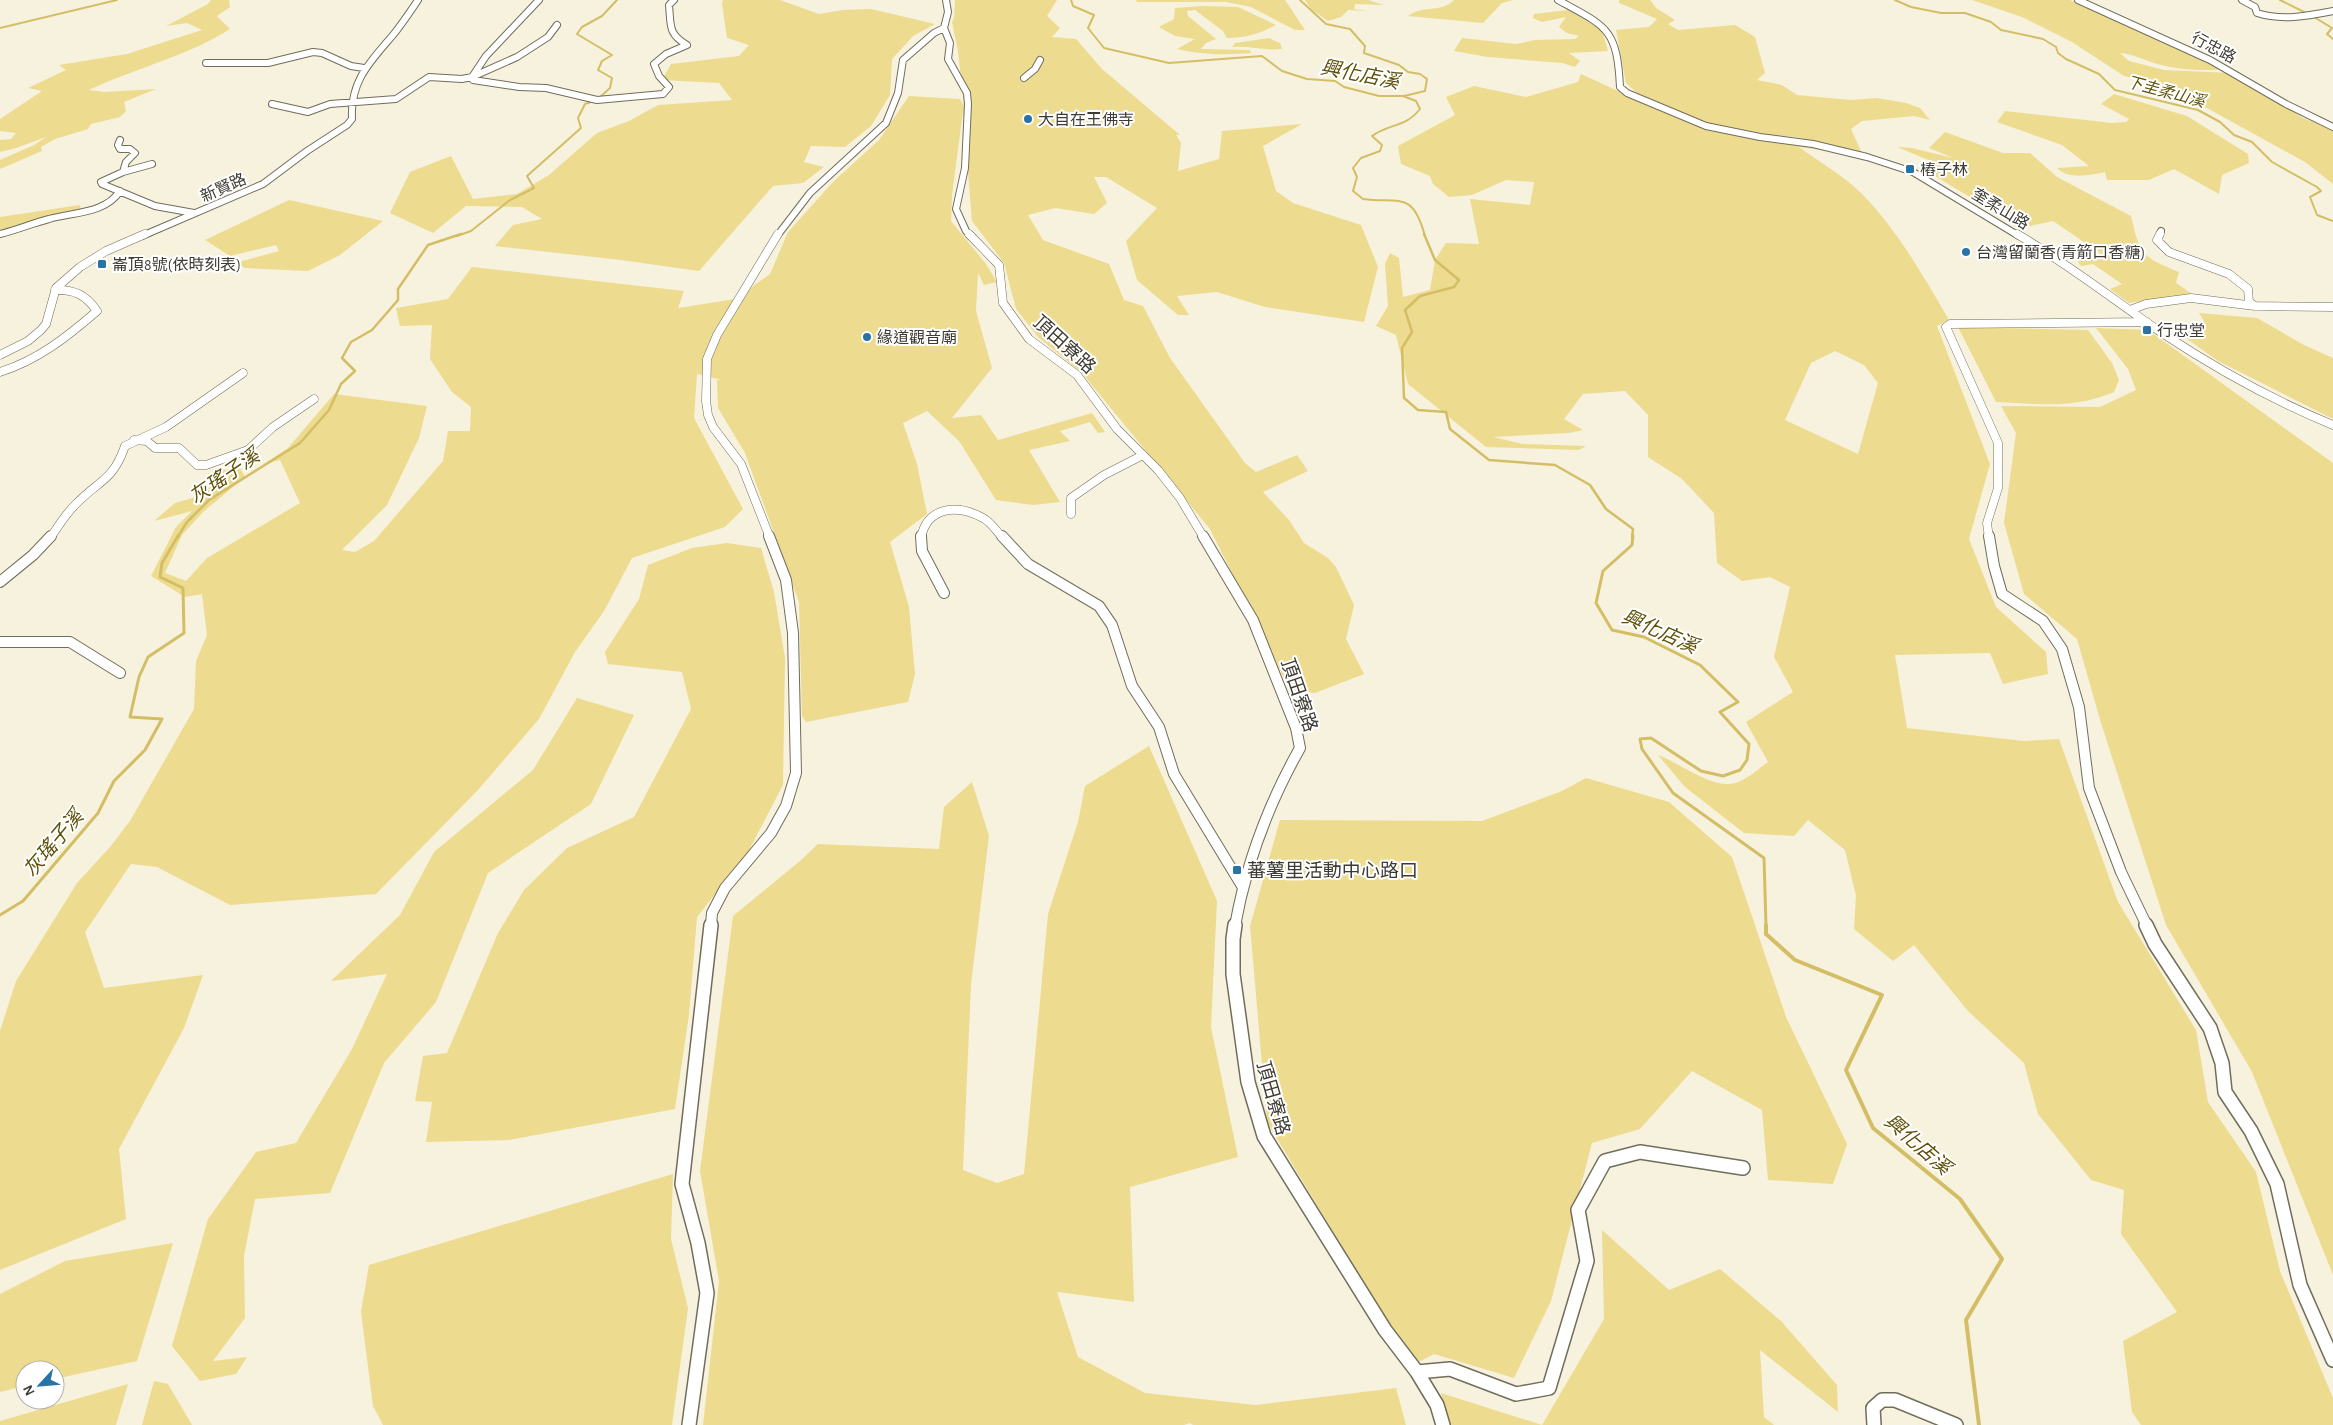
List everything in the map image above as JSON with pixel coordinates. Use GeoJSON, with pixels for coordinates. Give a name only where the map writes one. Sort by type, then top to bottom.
{"type":"FeatureCollection","features":[{"type":"Feature","properties":{"kind":"street","name":"新賢路"},"geometry":{"type":"LineString","coordinates":[[55,290],[69,275],[106,252],[263,184],[307,151],[337,133],[352,119],[351,102],[364,68],[394,33],[418,0]]}},
{"type":"Feature","properties":{"kind":"street"},"geometry":{"type":"LineString","coordinates":[[472,77],[486,56],[539,0]]}},
{"type":"Feature","properties":{"kind":"street"},"geometry":{"type":"LineString","coordinates":[[472,77],[473,80],[519,87],[546,88],[597,100],[663,94],[669,87],[659,76],[654,64],[666,54],[688,44],[675,38],[671,30],[669,6],[674,0]]}},
{"type":"Feature","properties":{"kind":"street"},"geometry":{"type":"LineString","coordinates":[[689,1425],[707,1293],[698,1243],[682,1184],[712,913],[725,888],[772,833],[786,806],[796,773],[793,632],[786,580],[741,464],[714,427],[708,415],[706,401],[707,359],[717,335],[742,295],[762,257],[777,235],[823,180],[886,123],[898,93],[903,60],[934,33],[944,28],[948,12],[946,0]]}},
{"type":"Feature","properties":{"kind":"street","name":"奎柔山路"},"geometry":{"type":"LineString","coordinates":[[1558,0],[1611,34],[1618,58],[1620,87],[1626,93],[1706,126],[1760,137],[1813,144],[1867,157],[1913,172],[2060,260],[2147,322],[2212,364],[2308,415],[2333,426]]}},
{"type":"Feature","properties":{"kind":"street","name":"行忠路"},"geometry":{"type":"LineString","coordinates":[[2078,0],[2115,20],[2189,49],[2309,118],[2333,127]]}},
{"type":"Feature","properties":{"kind":"street"},"geometry":{"type":"LineString","coordinates":[[2242,0],[2255,7],[2257,13],[2280,17],[2310,16],[2333,11]]}},
{"type":"Feature","properties":{"kind":"street"},"geometry":{"type":"LineString","coordinates":[[272,104],[308,112],[318,110],[330,104],[396,99],[429,78],[462,79],[472,77],[517,58],[548,37],[557,24]]}},
{"type":"Feature","properties":{"kind":"street","name":"頂田寮路"},"geometry":{"type":"LineString","coordinates":[[944,28],[952,36],[948,60],[968,94],[965,168],[956,209],[959,218],[966,231],[999,265],[1003,303],[1017,325],[1029,339],[1078,375],[1117,429],[1143,455],[1180,498],[1253,620],[1296,728],[1300,748],[1278,787],[1242,886],[1233,939],[1233,974],[1248,1082],[1264,1136],[1385,1330],[1417,1372],[1438,1405],[1443,1425]]}},
{"type":"Feature","properties":{"kind":"street"},"geometry":{"type":"LineString","coordinates":[[206,63],[268,63],[313,52],[322,53],[351,66],[364,68]]}},
{"type":"Feature","properties":{"kind":"street"},"geometry":{"type":"LineString","coordinates":[[1024,78],[1035,69],[1040,60]]}},
{"type":"Feature","properties":{"kind":"street"},"geometry":{"type":"LineString","coordinates":[[120,140],[118,145],[120,149],[130,149],[136,153],[126,162],[123,172]]}},
{"type":"Feature","properties":{"kind":"street"},"geometry":{"type":"LineString","coordinates":[[152,164],[123,172],[101,182],[110,189],[120,191],[155,206],[197,213]]}},
{"type":"Feature","properties":{"kind":"street"},"geometry":{"type":"LineString","coordinates":[[0,234],[48,220],[97,209],[118,198],[120,191]]}},
{"type":"Feature","properties":{"kind":"street"},"geometry":{"type":"LineString","coordinates":[[2161,231],[2157,240],[2169,252],[2229,274],[2248,289],[2249,302],[2255,306]]}},
{"type":"Feature","properties":{"kind":"street"},"geometry":{"type":"LineString","coordinates":[[0,355],[28,341],[41,330],[46,324],[55,290],[68,289],[75,291],[89,299],[97,311],[61,342],[16,367],[0,372]]}},
{"type":"Feature","properties":{"kind":"street"},"geometry":{"type":"LineString","coordinates":[[2130,310],[2146,304],[2191,298],[2255,306],[2333,307]]}},
{"type":"Feature","properties":{"kind":"street"},"geometry":{"type":"LineString","coordinates":[[2147,322],[1950,324],[1946,327],[1998,443],[1998,488],[1987,523],[1994,566],[2002,594],[2043,621],[2062,649],[2079,707],[2089,788],[2118,864],[2155,944],[2210,1028],[2222,1063],[2225,1092],[2251,1131],[2277,1184],[2300,1285],[2333,1360]]}},
{"type":"Feature","properties":{"kind":"street"},"geometry":{"type":"LineString","coordinates":[[0,582],[43,545],[74,504],[110,475],[119,464],[125,446],[134,440],[166,428],[243,373]]}},
{"type":"Feature","properties":{"kind":"street"},"geometry":{"type":"LineString","coordinates":[[134,440],[147,441],[155,448],[176,447],[184,449],[196,465],[222,462],[248,450],[273,426],[314,399]]}},
{"type":"Feature","properties":{"kind":"street"},"geometry":{"type":"LineString","coordinates":[[1072,514],[1071,498],[1080,490],[1143,455]]}},
{"type":"Feature","properties":{"kind":"street"},"geometry":{"type":"LineString","coordinates":[[944,593],[922,551],[921,537],[924,524],[933,514],[954,509],[984,518],[1028,564],[1099,606],[1112,625],[1132,686],[1159,727],[1174,774],[1242,886]]}},
{"type":"Feature","properties":{"kind":"street"},"geometry":{"type":"LineString","coordinates":[[0,642],[70,642],[120,672]]}},
{"type":"Feature","properties":{"kind":"street"},"geometry":{"type":"LineString","coordinates":[[1417,1372],[1450,1369],[1516,1394],[1549,1388],[1587,1261],[1578,1210],[1605,1161],[1640,1152],[1742,1168]]}},
{"type":"Feature","properties":{"kind":"street"},"geometry":{"type":"LineString","coordinates":[[1874,1425],[1873,1408],[1882,1400],[1895,1400],[1956,1425]]}},
{"type":"Feature","properties":{"kind":"shaded area"},"geometry":{"type":"Polygon","coordinates":[[[211,0],[229,0],[230,7],[217,16],[230,29],[178,55],[89,90],[104,92],[156,89],[124,102],[126,111],[120,117],[91,124],[88,129],[55,139],[41,147],[42,151],[0,169],[0,160],[34,145],[46,137],[0,152],[0,140],[11,139],[16,133],[0,131],[0,119],[42,91],[28,88],[66,70],[59,65],[127,54],[202,30],[187,23],[166,26],[208,4],[211,0]]]}},
{"type":"Feature","properties":{"kind":"shaded area"},"geometry":{"type":"Polygon","coordinates":[[[723,0],[780,0],[819,14],[843,10],[871,9],[935,24],[913,36],[892,59],[890,95],[871,126],[845,147],[811,146],[804,162],[824,167],[803,183],[773,186],[699,271],[495,246],[513,225],[542,219],[522,207],[466,206],[433,233],[390,213],[410,172],[451,156],[473,199],[517,194],[549,175],[597,133],[629,121],[658,105],[732,100],[719,83],[662,80],[671,64],[739,56],[749,45],[727,38],[723,0]]]}},
{"type":"Feature","properties":{"kind":"shaded area"},"geometry":{"type":"Polygon","coordinates":[[[955,0],[1057,0],[1047,16],[1060,28],[1052,37],[1076,39],[1102,69],[1180,135],[1176,135],[1181,143],[1178,171],[1219,159],[1222,131],[1302,124],[1263,146],[1276,191],[1293,203],[1361,225],[1378,267],[1364,322],[1265,307],[1217,292],[1177,296],[1189,315],[1178,315],[1137,280],[1126,241],[1157,208],[1106,177],[1094,177],[1107,203],[1094,214],[1055,208],[1028,215],[1043,240],[1109,264],[1124,300],[1143,306],[1170,358],[1245,463],[1256,472],[1297,455],[1308,471],[1263,492],[1289,520],[1304,543],[1328,558],[1336,567],[1354,605],[1346,639],[1364,674],[1315,693],[1290,690],[1210,529],[1082,373],[1038,337],[1016,309],[1004,263],[972,221],[963,111],[952,195],[951,221],[986,264],[997,282],[984,285],[978,273],[976,311],[992,368],[952,418],[981,415],[998,440],[1092,413],[1105,432],[1098,433],[1090,422],[1060,431],[1070,441],[1029,450],[1060,502],[1033,505],[996,500],[959,441],[927,411],[903,423],[917,464],[927,514],[890,542],[909,607],[915,674],[908,702],[806,722],[802,716],[799,602],[745,453],[718,408],[717,380],[722,380],[697,374],[694,418],[743,509],[725,527],[632,558],[604,611],[575,652],[539,719],[478,790],[376,894],[230,905],[157,867],[131,864],[85,932],[104,988],[203,975],[184,1028],[119,1149],[126,1219],[0,1270],[0,1031],[16,981],[77,883],[110,847],[130,821],[194,709],[196,661],[207,635],[202,594],[185,597],[151,576],[176,527],[192,511],[154,521],[175,503],[203,495],[216,480],[207,474],[214,471],[240,468],[245,477],[203,512],[182,535],[165,573],[186,581],[207,558],[300,503],[280,460],[264,464],[288,448],[334,394],[427,406],[419,438],[387,505],[342,550],[355,552],[374,541],[443,461],[448,431],[470,431],[471,407],[452,392],[430,359],[432,325],[400,326],[396,308],[448,299],[472,267],[684,291],[678,308],[735,299],[770,274],[788,232],[833,182],[879,140],[909,96],[960,99],[964,106],[958,51],[952,22],[955,0]]]}},
{"type":"Feature","properties":{"kind":"shaded area"},"geometry":{"type":"Polygon","coordinates":[[[1136,0],[1285,0],[1305,30],[1295,30],[1251,7],[1226,2],[1137,2],[1136,0]]]}},
{"type":"Feature","properties":{"kind":"shaded area"},"geometry":{"type":"Polygon","coordinates":[[[1305,0],[1368,0],[1384,5],[1355,4],[1354,9],[1368,11],[1348,10],[1341,17],[1328,21],[1311,9],[1305,0]]]}},
{"type":"Feature","properties":{"kind":"shaded area"},"geometry":{"type":"Polygon","coordinates":[[[1454,0],[1513,0],[1502,3],[1483,23],[1408,16],[1419,11],[1444,6],[1454,0]]]}},
{"type":"Feature","properties":{"kind":"shaded area"},"geometry":{"type":"Polygon","coordinates":[[[1619,0],[1650,0],[1656,8],[1675,20],[1668,24],[1678,30],[1735,25],[1755,37],[1765,73],[1757,80],[1782,85],[1797,95],[1851,100],[1877,98],[1906,103],[1920,108],[1930,120],[1914,116],[1862,121],[1851,129],[1862,153],[1796,137],[1759,134],[1707,123],[1637,93],[1626,83],[1616,30],[1649,27],[1657,19],[1619,3],[1619,0]]]}},
{"type":"Feature","properties":{"kind":"shaded area"},"geometry":{"type":"Polygon","coordinates":[[[1972,0],[2070,0],[2213,65],[2218,70],[2170,67],[2120,53],[2129,61],[2164,70],[2230,73],[2303,118],[2333,129],[2333,184],[2305,162],[2167,86],[2124,76],[2072,42],[2022,17],[1972,0]]]}},
{"type":"Feature","properties":{"kind":"shaded area"},"geometry":{"type":"Polygon","coordinates":[[[1202,6],[1238,7],[1276,25],[1252,35],[1227,38],[1223,31],[1195,10],[1187,11],[1188,16],[1216,39],[1206,43],[1201,49],[1249,50],[1252,53],[1214,54],[1177,49],[1195,39],[1175,36],[1159,27],[1174,19],[1175,8],[1202,6]]]}},
{"type":"Feature","properties":{"kind":"shaded area"},"geometry":{"type":"Polygon","coordinates":[[[1568,10],[1602,30],[1608,51],[1569,53],[1580,61],[1575,67],[1562,63],[1488,57],[1454,51],[1462,38],[1516,44],[1535,40],[1575,39],[1579,36],[1567,33],[1559,27],[1566,17],[1542,22],[1533,18],[1534,14],[1568,10]]]}},
{"type":"Feature","properties":{"kind":"shaded area"},"geometry":{"type":"Polygon","coordinates":[[[1269,38],[1280,43],[1282,49],[1232,47],[1235,43],[1269,38]]]}},
{"type":"Feature","properties":{"kind":"shaded area"},"geometry":{"type":"Polygon","coordinates":[[[1581,74],[1655,108],[1704,127],[1820,148],[1821,150],[1799,147],[1849,182],[1876,209],[1910,255],[1949,320],[1937,326],[1990,464],[1969,539],[1996,607],[2046,652],[2048,674],[2003,684],[1990,653],[1895,655],[1907,728],[2024,741],[2059,739],[2118,902],[2196,1030],[2208,1102],[2256,1172],[2280,1271],[2333,1398],[2333,1425],[2141,1425],[2132,1412],[2123,1341],[2177,1312],[2121,1234],[2124,1190],[2091,1180],[2038,1114],[2024,1063],[1968,1011],[1914,945],[1893,961],[1854,929],[1856,896],[1845,850],[1808,820],[1794,836],[1744,833],[1685,787],[1658,755],[1709,780],[1729,784],[1746,778],[1768,762],[1746,722],[1793,692],[1774,657],[1790,587],[1770,577],[1742,581],[1717,563],[1714,513],[1682,479],[1648,457],[1648,415],[1625,391],[1583,394],[1564,419],[1583,430],[1569,433],[1493,437],[1523,444],[1586,446],[1579,450],[1486,447],[1408,384],[1396,335],[1376,326],[1388,306],[1385,264],[1390,253],[1399,258],[1403,297],[1430,290],[1435,260],[1446,243],[1479,244],[1470,199],[1530,205],[1534,182],[1506,180],[1472,195],[1449,197],[1433,184],[1430,176],[1401,164],[1398,146],[1455,115],[1446,97],[1474,86],[1526,97],[1578,82],[1581,74]],[[1835,351],[1811,363],[1785,420],[1858,454],[1878,383],[1864,365],[1835,351]]]}},
{"type":"Feature","properties":{"kind":"shaded area"},"geometry":{"type":"Polygon","coordinates":[[[2114,94],[2187,116],[2248,154],[2249,163],[2222,175],[2219,194],[2174,169],[2149,180],[2107,180],[2105,172],[2086,175],[2067,174],[2057,168],[2089,166],[2062,145],[1997,122],[2005,111],[2112,123],[2126,122],[2129,119],[2101,104],[2114,94]]]}},
{"type":"Feature","properties":{"kind":"shaded area"},"geometry":{"type":"Polygon","coordinates":[[[1945,132],[2003,153],[2030,153],[2057,177],[2131,216],[2137,239],[2144,253],[2157,262],[2179,272],[2176,283],[2192,294],[2129,303],[2110,289],[2122,284],[2093,264],[2081,266],[2077,261],[2100,253],[2053,221],[2021,228],[1930,173],[1938,164],[1897,147],[1912,148],[1953,158],[1929,148],[1945,132]]]}},
{"type":"Feature","properties":{"kind":"shaded area"},"geometry":{"type":"Polygon","coordinates":[[[289,200],[383,221],[340,255],[308,271],[245,268],[235,263],[279,251],[276,245],[230,256],[205,240],[289,200]]]}},
{"type":"Feature","properties":{"kind":"shaded area"},"geometry":{"type":"Polygon","coordinates":[[[80,205],[81,210],[0,230],[0,217],[80,205]]]}},
{"type":"Feature","properties":{"kind":"shaded area"},"geometry":{"type":"Polygon","coordinates":[[[2199,313],[2257,318],[2304,345],[2333,358],[2333,419],[2218,361],[2183,336],[2204,321],[2199,313]]]}},
{"type":"Feature","properties":{"kind":"shaded area"},"geometry":{"type":"Polygon","coordinates":[[[1958,327],[2088,330],[2112,363],[2119,380],[2114,392],[2085,401],[2056,404],[1996,402],[1958,327]]]}},
{"type":"Feature","properties":{"kind":"shaded area"},"geometry":{"type":"Polygon","coordinates":[[[2096,328],[2148,330],[2333,463],[2333,1275],[2252,1072],[2166,925],[2101,723],[2077,639],[2024,594],[2004,523],[2016,433],[2001,406],[2100,407],[2136,390],[2128,369],[2096,328]]]}},
{"type":"Feature","properties":{"kind":"shaded area"},"geometry":{"type":"Polygon","coordinates":[[[727,543],[761,548],[774,592],[785,658],[783,785],[747,854],[697,917],[689,1015],[675,1109],[509,1140],[426,1142],[432,1102],[415,1101],[423,1056],[447,1053],[498,933],[524,890],[567,848],[634,817],[691,709],[682,672],[608,664],[605,652],[639,599],[648,565],[692,548],[727,543]]]}},
{"type":"Feature","properties":{"kind":"shaded area"},"geometry":{"type":"Polygon","coordinates":[[[577,698],[634,715],[591,804],[488,873],[436,1002],[384,1063],[330,1193],[255,1199],[244,1256],[245,1318],[213,1361],[247,1357],[236,1374],[200,1381],[172,1346],[208,1219],[256,1152],[296,1143],[352,1049],[387,974],[331,981],[400,915],[434,852],[533,770],[577,698]]]}},
{"type":"Feature","properties":{"kind":"shaded area"},"geometry":{"type":"Polygon","coordinates":[[[1149,746],[1217,901],[1211,1027],[1238,1157],[1130,1187],[1134,1302],[1057,1292],[1078,1357],[1145,1393],[1256,1405],[1396,1388],[1406,1425],[1193,1425],[1190,1423],[1184,1425],[703,1425],[719,1281],[700,1171],[733,916],[818,844],[939,849],[944,807],[972,782],[989,836],[971,984],[963,1170],[997,1183],[1024,1174],[1048,914],[1078,822],[1085,786],[1149,746]]]}},
{"type":"Feature","properties":{"kind":"shaded area"},"geometry":{"type":"Polygon","coordinates":[[[1586,778],[1669,802],[1732,857],[1786,1017],[1847,1144],[1833,1184],[1768,1180],[1762,1110],[1692,1071],[1640,1129],[1592,1143],[1551,1301],[1514,1378],[1434,1354],[1413,1365],[1267,1122],[1250,926],[1280,820],[1482,821],[1562,791],[1586,778]]]}},
{"type":"Feature","properties":{"kind":"shaded area"},"geometry":{"type":"Polygon","coordinates":[[[673,1174],[671,1239],[688,1308],[672,1425],[383,1425],[373,1406],[361,1312],[369,1265],[673,1174]]]}},
{"type":"Feature","properties":{"kind":"shaded area"},"geometry":{"type":"Polygon","coordinates":[[[1602,1230],[1669,1290],[1720,1269],[1781,1321],[1837,1385],[1838,1412],[1760,1350],[1764,1417],[1774,1425],[1542,1425],[1604,1319],[1602,1230]]]}},
{"type":"Feature","properties":{"kind":"shaded area"},"geometry":{"type":"Polygon","coordinates":[[[173,1243],[137,1361],[65,1377],[65,1360],[15,1360],[15,1388],[0,1392],[0,1294],[65,1261],[173,1243]]]}},
{"type":"Feature","properties":{"kind":"shaded area"},"geometry":{"type":"Polygon","coordinates":[[[154,1381],[168,1384],[192,1425],[142,1425],[154,1381]]]}},
{"type":"Feature","properties":{"kind":"shaded area"},"geometry":{"type":"Polygon","coordinates":[[[128,1384],[116,1425],[0,1425],[0,1421],[38,1410],[65,1410],[65,1402],[128,1384]]]}},
{"type":"Feature","properties":{"kind":"shaded area"},"geometry":{"type":"Polygon","coordinates":[[[1441,1393],[1542,1425],[1450,1425],[1441,1393]]]}},
{"type":"Feature","properties":{"kind":"waterway"},"geometry":{"type":"LineString","coordinates":[[0,28],[117,0]]}},
{"type":"Feature","properties":{"kind":"waterway","name":"灰瑤子溪"},"geometry":{"type":"LineString","coordinates":[[599,98],[610,88],[612,78],[598,70],[602,61],[612,55],[577,34],[582,27],[602,16],[617,0]]}},
{"type":"Feature","properties":{"kind":"waterway","name":"興化店溪"},"geometry":{"type":"LineString","coordinates":[[1071,0],[1073,6],[1094,15],[1088,28],[1104,48],[1169,63],[1262,56],[1282,71],[1307,79],[1335,81],[1344,87],[1379,96],[1403,96],[1416,101],[1420,109],[1409,119],[1372,136],[1382,145],[1380,151],[1361,158],[1353,168],[1357,177],[1353,191],[1363,199],[1403,202],[1409,205],[1415,211],[1425,236]]}},
{"type":"Feature","properties":{"kind":"waterway"},"geometry":{"type":"LineString","coordinates":[[1300,0],[1326,24],[1350,29],[1365,46],[1364,53],[1399,65],[1408,72],[1420,74],[1427,79],[1425,91],[1404,96]]}},
{"type":"Feature","properties":{"kind":"waterway","name":"下圭柔山溪"},"geometry":{"type":"LineString","coordinates":[[1895,0],[1911,7],[1941,13],[1965,13],[1991,22],[2001,30],[2043,39],[2056,47],[2058,53],[2066,59],[2099,74],[2115,90],[2198,110],[2220,122],[2234,135],[2252,142],[2272,162],[2317,187],[2321,191],[2310,197],[2317,215],[2333,221]]}},
{"type":"Feature","properties":{"kind":"waterway"},"geometry":{"type":"LineString","coordinates":[[2280,0],[2308,14]]}},
{"type":"Feature","properties":{"kind":"waterway"},"geometry":{"type":"LineString","coordinates":[[2314,17],[2332,28],[2327,34],[2333,39]]}},
{"type":"Feature","properties":{"kind":"waterway","name":"灰瑤子溪"},"geometry":{"type":"LineString","coordinates":[[457,236],[471,231],[510,200],[534,188],[527,176],[581,128],[578,118],[585,104],[594,101]]}},
{"type":"Feature","properties":{"kind":"waterway","name":"灰瑤子溪"},"geometry":{"type":"LineString","coordinates":[[177,538],[187,522],[209,500],[300,443],[329,410],[341,384],[355,371],[342,358],[351,342],[372,330],[398,300],[398,289],[428,245],[461,234]]}},
{"type":"Feature","properties":{"kind":"waterway","name":"興化店溪"},"geometry":{"type":"LineString","coordinates":[[1424,234],[1435,260],[1459,280],[1454,287],[1420,296],[1405,310],[1412,332],[1402,348],[1404,398],[1418,410],[1446,412],[1450,429],[1489,460],[1555,465],[1590,485],[1606,509],[1633,529],[1632,538]]}},
{"type":"Feature","properties":{"kind":"waterway","name":"灰瑤子溪"},"geometry":{"type":"LineString","coordinates":[[0,915],[23,901],[98,813],[114,781],[145,750],[162,719],[130,717],[139,677],[148,657],[184,633],[183,588],[160,577],[162,563],[178,536]]}},
{"type":"Feature","properties":{"kind":"waterway","name":"興化店溪"},"geometry":{"type":"LineString","coordinates":[[1633,536],[1632,545],[1603,571],[1596,603],[1612,630],[1644,637],[1700,665],[1738,702],[1720,712],[1749,744],[1747,760],[1740,770],[1723,776],[1701,771],[1651,738],[1640,739],[1642,749],[1673,793],[1764,858],[1766,926]]}},
{"type":"Feature","properties":{"kind":"waterway","name":"興化店溪"},"geometry":{"type":"LineString","coordinates":[[1766,926],[1766,934],[1795,960],[1882,995],[1846,1070],[1873,1128],[1960,1199],[2002,1259],[1966,1320],[1979,1425]]}},
{"type":"Feature","properties":{"kind":"place","name":"大自在王佛寺"},"geometry":{"type":"Point","coordinates":[1028,119]}},
{"type":"Feature","properties":{"kind":"place","name":"樁子林"},"geometry":{"type":"Point","coordinates":[1910,169]}},
{"type":"Feature","properties":{"kind":"place","name":"台灣留蘭香(青箭口香糖)"},"geometry":{"type":"Point","coordinates":[1966,252]}},
{"type":"Feature","properties":{"kind":"place","name":"崙頂8號(依時刻表)"},"geometry":{"type":"Point","coordinates":[102,264]}},
{"type":"Feature","properties":{"kind":"place","name":"行忠堂"},"geometry":{"type":"Point","coordinates":[2147,330]}},
{"type":"Feature","properties":{"kind":"place","name":"緣道觀音廟"},"geometry":{"type":"Point","coordinates":[867,337]}},
{"type":"Feature","properties":{"kind":"place","name":"蕃薯里活動中心路口"},"geometry":{"type":"Point","coordinates":[1237,870]}}]}
